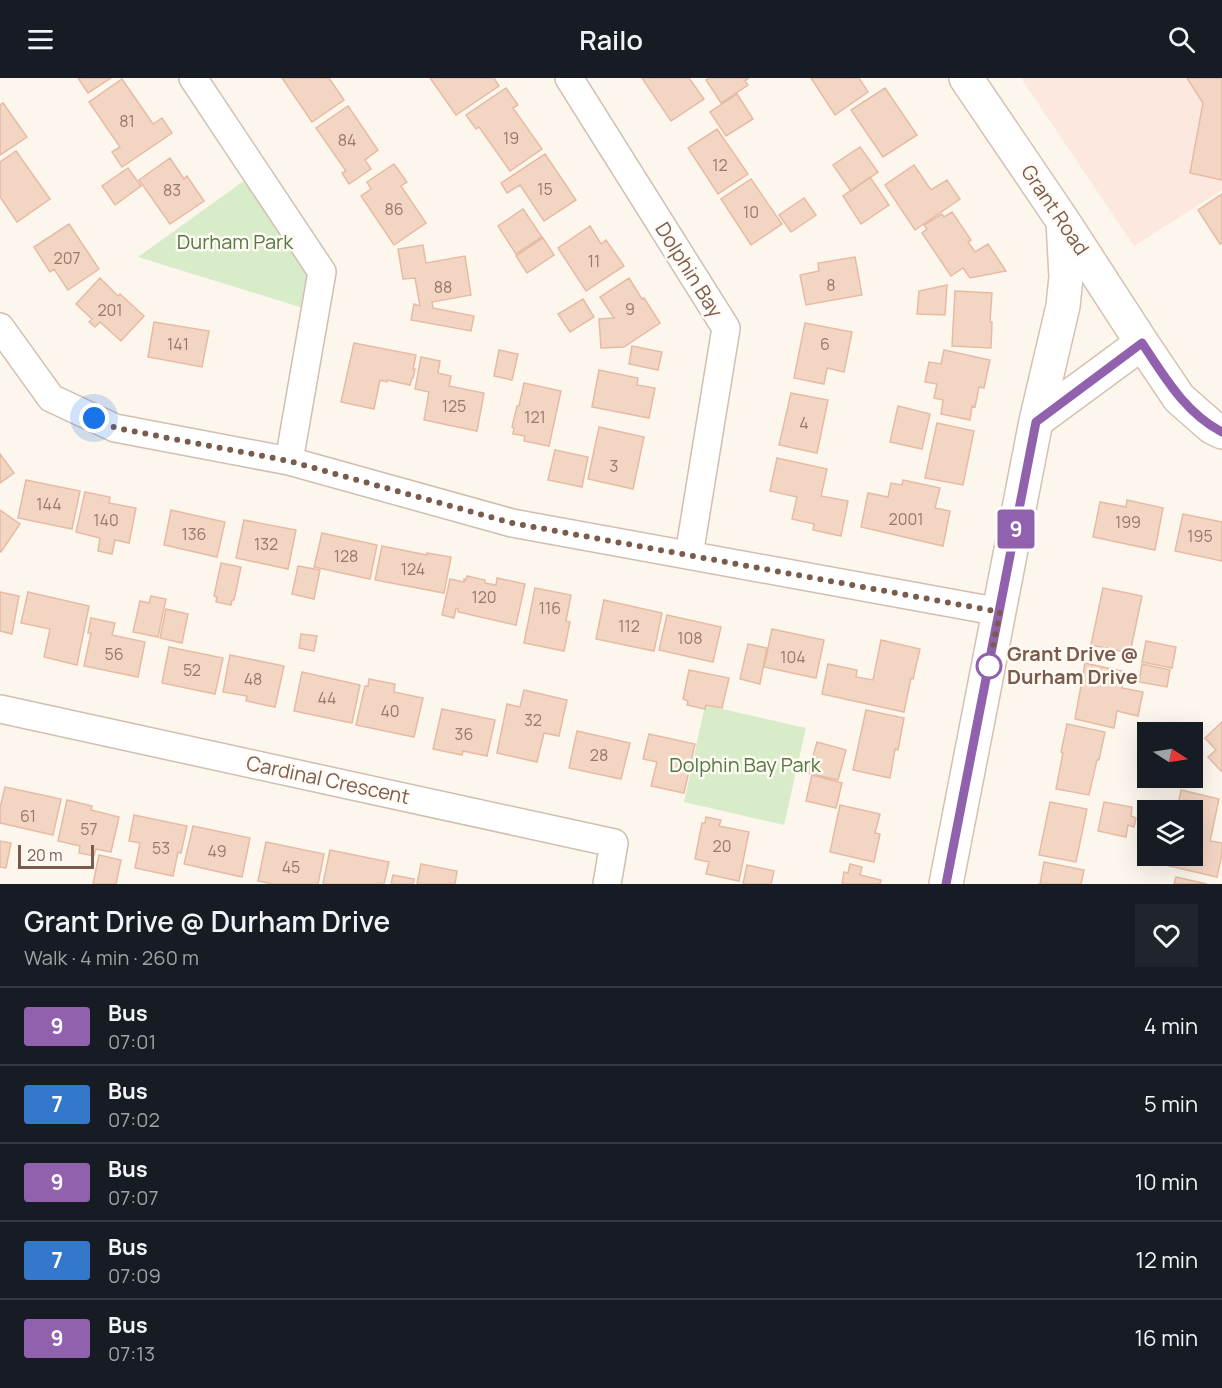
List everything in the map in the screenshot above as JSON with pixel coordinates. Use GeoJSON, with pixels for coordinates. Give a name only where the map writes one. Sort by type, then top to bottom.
{"type":"FeatureCollection","features":[{"type":"Feature","properties":{"kind":"street"},"geometry":{"type":"LineString","coordinates":[[193,78],[322,272],[289,461]]}},
{"type":"Feature","properties":{"kind":"street","name":"Dolphin Bay"},"geometry":{"type":"LineString","coordinates":[[568,78],[726,328],[689,555]]}},
{"type":"Feature","properties":{"kind":"street","name":"Grant Road"},"geometry":{"type":"LineString","coordinates":[[966,78],[1179,398],[1212,427],[1222,432]]}},
{"type":"Feature","properties":{"kind":"street"},"geometry":{"type":"LineString","coordinates":[[946,884],[1036,422],[1063,306],[1066,277],[1063,221]]}},
{"type":"Feature","properties":{"kind":"street"},"geometry":{"type":"LineString","coordinates":[[0,327],[51,398],[116,428],[289,461],[512,523],[1000,612]]}},
{"type":"Feature","properties":{"kind":"street"},"geometry":{"type":"LineString","coordinates":[[1036,422],[1142,343]]}},
{"type":"Feature","properties":{"kind":"street","name":"Cardinal Crescent"},"geometry":{"type":"LineString","coordinates":[[0,709],[614,843],[607,884]]}},
{"type":"Feature","properties":{"kind":"shaded area"},"geometry":{"type":"Polygon","coordinates":[[[1021,78],[1222,78],[1222,190],[1134,246],[1021,78]]]}},
{"type":"Feature","properties":{"kind":"green space","name":"Durham Park"},"geometry":{"type":"Polygon","coordinates":[[[245,180],[309,274],[303,308],[138,257],[245,180]]]}},
{"type":"Feature","properties":{"kind":"green space","name":"Dolphin Bay Park"},"geometry":{"type":"Polygon","coordinates":[[[705,705],[806,728],[784,825],[684,802],[705,705]]]}},
{"type":"Feature","properties":{"kind":"building"},"geometry":{"type":"Polygon","coordinates":[[[78,78],[111,78],[88,93],[78,78]]]}},
{"type":"Feature","properties":{"kind":"building"},"geometry":{"type":"Polygon","coordinates":[[[282,78],[329,78],[344,100],[312,122],[282,78]]]}},
{"type":"Feature","properties":{"kind":"building"},"geometry":{"type":"Polygon","coordinates":[[[430,78],[494,78],[499,86],[456,115],[430,78]]]}},
{"type":"Feature","properties":{"kind":"building"},"geometry":{"type":"Polygon","coordinates":[[[642,78],[689,78],[704,99],[671,121],[642,78]]]}},
{"type":"Feature","properties":{"kind":"building"},"geometry":{"type":"Polygon","coordinates":[[[709,78],[749,78],[745,81],[748,85],[721,103],[706,80],[709,78]]]}},
{"type":"Feature","properties":{"kind":"building"},"geometry":{"type":"Polygon","coordinates":[[[811,78],[859,78],[868,92],[835,115],[811,78]]]}},
{"type":"Feature","properties":{"kind":"building"},"geometry":{"type":"Polygon","coordinates":[[[1187,78],[1222,78],[1222,180],[1190,173],[1203,103],[1187,78]]]}},
{"type":"Feature","properties":{"kind":"building"},"geometry":{"type":"Polygon","coordinates":[[[122,79],[153,124],[162,118],[172,133],[122,167],[112,152],[120,147],[89,102],[122,79]]]}},
{"type":"Feature","properties":{"kind":"building"},"geometry":{"type":"Polygon","coordinates":[[[506,88],[518,105],[513,108],[542,149],[510,171],[479,127],[476,129],[466,115],[506,88]]]}},
{"type":"Feature","properties":{"kind":"building"},"geometry":{"type":"Polygon","coordinates":[[[885,88],[917,135],[883,157],[851,110],[885,88]]]}},
{"type":"Feature","properties":{"kind":"building"},"geometry":{"type":"Polygon","coordinates":[[[737,94],[753,119],[726,136],[710,112],[737,94]]]}},
{"type":"Feature","properties":{"kind":"building"},"geometry":{"type":"Polygon","coordinates":[[[3,103],[27,137],[0,155],[0,105],[3,103]]]}},
{"type":"Feature","properties":{"kind":"building"},"geometry":{"type":"Polygon","coordinates":[[[348,106],[378,150],[365,160],[371,169],[349,184],[342,173],[346,171],[316,128],[348,106]]]}},
{"type":"Feature","properties":{"kind":"building"},"geometry":{"type":"Polygon","coordinates":[[[717,129],[748,174],[718,194],[688,148],[717,129]]]}},
{"type":"Feature","properties":{"kind":"building"},"geometry":{"type":"Polygon","coordinates":[[[860,147],[878,172],[851,191],[833,165],[860,147]]]}},
{"type":"Feature","properties":{"kind":"building"},"geometry":{"type":"Polygon","coordinates":[[[16,151],[50,199],[17,222],[0,197],[0,162],[16,151]]]}},
{"type":"Feature","properties":{"kind":"building"},"geometry":{"type":"Polygon","coordinates":[[[545,154],[576,200],[544,221],[520,185],[507,193],[501,183],[545,154]]]}},
{"type":"Feature","properties":{"kind":"building"},"geometry":{"type":"Polygon","coordinates":[[[170,158],[184,179],[187,176],[204,201],[170,224],[139,180],[170,158]]]}},
{"type":"Feature","properties":{"kind":"building"},"geometry":{"type":"Polygon","coordinates":[[[394,164],[407,182],[401,186],[426,223],[394,245],[361,196],[371,189],[367,182],[394,164]]]}},
{"type":"Feature","properties":{"kind":"building"},"geometry":{"type":"Polygon","coordinates":[[[914,165],[931,190],[947,180],[960,199],[915,230],[885,185],[914,165]]]}},
{"type":"Feature","properties":{"kind":"building"},"geometry":{"type":"Polygon","coordinates":[[[128,168],[141,186],[115,205],[102,186],[128,168]]]}},
{"type":"Feature","properties":{"kind":"building"},"geometry":{"type":"Polygon","coordinates":[[[870,177],[889,205],[861,224],[843,196],[870,177]]]}},
{"type":"Feature","properties":{"kind":"building"},"geometry":{"type":"Polygon","coordinates":[[[751,179],[782,224],[751,245],[721,199],[751,179]]]}},
{"type":"Feature","properties":{"kind":"building"},"geometry":{"type":"Polygon","coordinates":[[[1222,194],[1222,243],[1220,244],[1198,210],[1222,194]]]}},
{"type":"Feature","properties":{"kind":"building"},"geometry":{"type":"Polygon","coordinates":[[[804,198],[816,215],[791,232],[779,215],[804,198]]]}},
{"type":"Feature","properties":{"kind":"building"},"geometry":{"type":"Polygon","coordinates":[[[523,209],[542,237],[516,254],[498,226],[523,209]]]}},
{"type":"Feature","properties":{"kind":"building"},"geometry":{"type":"Polygon","coordinates":[[[952,212],[971,240],[968,242],[975,252],[988,244],[1006,271],[970,278],[963,268],[951,276],[922,233],[927,229],[924,225],[942,214],[944,217],[952,212]]]}},
{"type":"Feature","properties":{"kind":"building"},"geometry":{"type":"Polygon","coordinates":[[[69,224],[99,269],[68,290],[54,269],[50,272],[34,247],[69,224]]]}},
{"type":"Feature","properties":{"kind":"building"},"geometry":{"type":"Polygon","coordinates":[[[590,226],[601,244],[606,240],[624,266],[586,291],[558,248],[590,226]]]}},
{"type":"Feature","properties":{"kind":"building"},"geometry":{"type":"Polygon","coordinates":[[[543,238],[554,255],[527,273],[516,256],[543,238]]]}},
{"type":"Feature","properties":{"kind":"building"},"geometry":{"type":"Polygon","coordinates":[[[423,245],[426,263],[465,256],[471,295],[432,302],[433,308],[474,316],[471,331],[411,320],[414,304],[420,306],[415,278],[403,279],[398,249],[423,245]]]}},
{"type":"Feature","properties":{"kind":"building"},"geometry":{"type":"Polygon","coordinates":[[[855,257],[862,295],[806,305],[800,275],[819,271],[818,263],[855,257]]]}},
{"type":"Feature","properties":{"kind":"building"},"geometry":{"type":"Polygon","coordinates":[[[100,278],[118,296],[120,294],[144,316],[121,341],[100,322],[95,327],[89,322],[92,319],[76,304],[100,278]]]}},
{"type":"Feature","properties":{"kind":"building"},"geometry":{"type":"Polygon","coordinates":[[[629,278],[660,323],[624,347],[601,348],[599,319],[614,318],[600,297],[629,278]]]}},
{"type":"Feature","properties":{"kind":"building"},"geometry":{"type":"Polygon","coordinates":[[[947,285],[945,315],[917,314],[919,291],[947,285]]]}},
{"type":"Feature","properties":{"kind":"building"},"geometry":{"type":"Polygon","coordinates":[[[955,291],[992,293],[991,348],[952,346],[955,291]]]}},
{"type":"Feature","properties":{"kind":"building"},"geometry":{"type":"Polygon","coordinates":[[[583,299],[594,317],[570,332],[558,314],[583,299]]]}},
{"type":"Feature","properties":{"kind":"building"},"geometry":{"type":"Polygon","coordinates":[[[154,322],[209,331],[202,367],[148,357],[154,322]]]}},
{"type":"Feature","properties":{"kind":"building"},"geometry":{"type":"Polygon","coordinates":[[[805,323],[852,332],[844,372],[827,368],[824,384],[794,378],[805,323]]]}},
{"type":"Feature","properties":{"kind":"building"},"geometry":{"type":"Polygon","coordinates":[[[354,343],[416,355],[410,385],[380,380],[374,409],[341,402],[354,343]]]}},
{"type":"Feature","properties":{"kind":"building"},"geometry":{"type":"Polygon","coordinates":[[[632,346],[662,352],[658,370],[629,364],[632,346]]]}},
{"type":"Feature","properties":{"kind":"building"},"geometry":{"type":"Polygon","coordinates":[[[499,350],[518,354],[512,380],[494,376],[499,350]]]}},
{"type":"Feature","properties":{"kind":"building"},"geometry":{"type":"Polygon","coordinates":[[[944,350],[990,360],[984,388],[979,387],[970,420],[941,414],[943,400],[934,398],[937,384],[925,382],[929,362],[941,364],[944,350]]]}},
{"type":"Feature","properties":{"kind":"building"},"geometry":{"type":"Polygon","coordinates":[[[421,357],[440,361],[438,373],[451,376],[449,386],[484,393],[477,431],[424,420],[429,392],[415,389],[421,357]]]}},
{"type":"Feature","properties":{"kind":"building"},"geometry":{"type":"Polygon","coordinates":[[[599,370],[638,378],[637,385],[655,388],[649,418],[592,407],[599,370]]]}},
{"type":"Feature","properties":{"kind":"building"},"geometry":{"type":"Polygon","coordinates":[[[524,383],[561,391],[549,446],[524,441],[525,436],[513,434],[514,428],[512,427],[524,383]]]}},
{"type":"Feature","properties":{"kind":"building"},"geometry":{"type":"Polygon","coordinates":[[[791,393],[828,400],[817,453],[779,445],[791,393]]]}},
{"type":"Feature","properties":{"kind":"building"},"geometry":{"type":"Polygon","coordinates":[[[898,406],[930,414],[922,449],[890,442],[898,406]]]}},
{"type":"Feature","properties":{"kind":"building"},"geometry":{"type":"Polygon","coordinates":[[[937,423],[974,431],[963,485],[925,478],[937,423]]]}},
{"type":"Feature","properties":{"kind":"building"},"geometry":{"type":"Polygon","coordinates":[[[599,427],[644,437],[633,489],[588,479],[599,427]]]}},
{"type":"Feature","properties":{"kind":"building"},"geometry":{"type":"Polygon","coordinates":[[[555,450],[588,457],[582,487],[548,480],[555,450]]]}},
{"type":"Feature","properties":{"kind":"building"},"geometry":{"type":"Polygon","coordinates":[[[0,454],[14,473],[0,483],[0,454]]]}},
{"type":"Feature","properties":{"kind":"building"},"geometry":{"type":"Polygon","coordinates":[[[777,458],[827,469],[821,496],[848,501],[841,536],[813,530],[814,524],[792,519],[797,497],[770,491],[777,458]]]}},
{"type":"Feature","properties":{"kind":"building"},"geometry":{"type":"Polygon","coordinates":[[[26,480],[80,491],[72,529],[18,518],[26,480]]]}},
{"type":"Feature","properties":{"kind":"building"},"geometry":{"type":"Polygon","coordinates":[[[903,480],[940,488],[935,508],[950,511],[943,546],[861,527],[868,493],[888,497],[891,483],[902,485],[903,480]]]}},
{"type":"Feature","properties":{"kind":"building"},"geometry":{"type":"Polygon","coordinates":[[[85,492],[110,497],[109,503],[136,508],[129,543],[115,540],[112,554],[98,551],[100,538],[76,532],[85,492]]]}},
{"type":"Feature","properties":{"kind":"building"},"geometry":{"type":"Polygon","coordinates":[[[1127,500],[1163,508],[1155,550],[1093,537],[1100,502],[1126,507],[1127,500]]]}},
{"type":"Feature","properties":{"kind":"building"},"geometry":{"type":"Polygon","coordinates":[[[0,510],[20,524],[1,552],[0,551],[0,510]]]}},
{"type":"Feature","properties":{"kind":"building"},"geometry":{"type":"Polygon","coordinates":[[[171,510],[225,522],[217,557],[164,545],[171,510]]]}},
{"type":"Feature","properties":{"kind":"building"},"geometry":{"type":"Polygon","coordinates":[[[1183,514],[1222,522],[1222,561],[1175,551],[1183,514]]]}},
{"type":"Feature","properties":{"kind":"building"},"geometry":{"type":"Polygon","coordinates":[[[244,520],[296,530],[288,569],[236,558],[244,520]]]}},
{"type":"Feature","properties":{"kind":"building"},"geometry":{"type":"Polygon","coordinates":[[[322,533],[377,545],[370,579],[314,567],[322,533]]]}},
{"type":"Feature","properties":{"kind":"building"},"geometry":{"type":"Polygon","coordinates":[[[382,546],[427,555],[427,553],[451,557],[444,593],[375,580],[382,546]]]}},
{"type":"Feature","properties":{"kind":"building"},"geometry":{"type":"Polygon","coordinates":[[[221,563],[241,567],[231,605],[216,602],[217,597],[214,596],[221,563]]]}},
{"type":"Feature","properties":{"kind":"building"},"geometry":{"type":"Polygon","coordinates":[[[298,566],[320,570],[314,599],[292,594],[298,566]]]}},
{"type":"Feature","properties":{"kind":"building"},"geometry":{"type":"Polygon","coordinates":[[[467,576],[496,585],[497,578],[525,584],[516,625],[458,612],[456,608],[454,618],[442,615],[450,579],[464,582],[467,576]]]}},
{"type":"Feature","properties":{"kind":"building"},"geometry":{"type":"Polygon","coordinates":[[[535,588],[571,595],[566,621],[570,622],[564,651],[524,643],[535,588]]]}},
{"type":"Feature","properties":{"kind":"building"},"geometry":{"type":"Polygon","coordinates":[[[1103,588],[1142,596],[1130,653],[1091,645],[1103,588]]]}},
{"type":"Feature","properties":{"kind":"building"},"geometry":{"type":"Polygon","coordinates":[[[0,592],[19,596],[12,634],[0,631],[0,592]]]}},
{"type":"Feature","properties":{"kind":"building"},"geometry":{"type":"Polygon","coordinates":[[[28,592],[89,606],[77,665],[44,657],[50,629],[21,623],[28,592]]]}},
{"type":"Feature","properties":{"kind":"building"},"geometry":{"type":"Polygon","coordinates":[[[151,596],[166,599],[158,637],[133,632],[140,601],[149,603],[151,596]]]}},
{"type":"Feature","properties":{"kind":"building"},"geometry":{"type":"Polygon","coordinates":[[[604,600],[662,613],[654,651],[596,639],[604,600]]]}},
{"type":"Feature","properties":{"kind":"building"},"geometry":{"type":"Polygon","coordinates":[[[166,609],[188,614],[182,643],[160,638],[166,609]]]}},
{"type":"Feature","properties":{"kind":"building"},"geometry":{"type":"Polygon","coordinates":[[[667,615],[721,627],[713,662],[659,650],[667,615]]]}},
{"type":"Feature","properties":{"kind":"building"},"geometry":{"type":"Polygon","coordinates":[[[91,618],[115,623],[112,635],[145,642],[138,677],[84,666],[91,633],[88,633],[91,618]]]}},
{"type":"Feature","properties":{"kind":"building"},"geometry":{"type":"Polygon","coordinates":[[[772,629],[824,640],[816,678],[764,667],[772,629]]]}},
{"type":"Feature","properties":{"kind":"building"},"geometry":{"type":"Polygon","coordinates":[[[301,634],[317,636],[314,651],[299,648],[301,634]]]}},
{"type":"Feature","properties":{"kind":"building"},"geometry":{"type":"Polygon","coordinates":[[[881,640],[920,649],[904,712],[822,694],[828,664],[857,670],[856,677],[873,680],[881,640]]]}},
{"type":"Feature","properties":{"kind":"building"},"geometry":{"type":"Polygon","coordinates":[[[1146,641],[1176,647],[1172,668],[1142,662],[1146,641]]]}},
{"type":"Feature","properties":{"kind":"building"},"geometry":{"type":"Polygon","coordinates":[[[748,644],[767,648],[760,684],[740,679],[748,644]]]}},
{"type":"Feature","properties":{"kind":"building"},"geometry":{"type":"Polygon","coordinates":[[[169,647],[223,658],[215,694],[162,683],[169,647]]]}},
{"type":"Feature","properties":{"kind":"building"},"geometry":{"type":"Polygon","coordinates":[[[230,655],[284,666],[275,707],[246,701],[247,696],[223,692],[230,655]]]}},
{"type":"Feature","properties":{"kind":"building"},"geometry":{"type":"Polygon","coordinates":[[[1085,663],[1126,672],[1122,688],[1143,692],[1138,716],[1117,711],[1114,728],[1075,719],[1085,663]]]}},
{"type":"Feature","properties":{"kind":"building"},"geometry":{"type":"Polygon","coordinates":[[[1142,664],[1170,670],[1167,687],[1139,682],[1142,664]]]}},
{"type":"Feature","properties":{"kind":"building"},"geometry":{"type":"Polygon","coordinates":[[[689,670],[729,678],[722,708],[706,705],[705,709],[687,705],[688,701],[683,699],[689,670]]]}},
{"type":"Feature","properties":{"kind":"building"},"geometry":{"type":"Polygon","coordinates":[[[302,672],[360,685],[352,723],[294,711],[302,672]]]}},
{"type":"Feature","properties":{"kind":"building"},"geometry":{"type":"Polygon","coordinates":[[[369,679],[395,684],[394,692],[423,698],[414,737],[356,725],[365,686],[368,686],[369,679]]]}},
{"type":"Feature","properties":{"kind":"building"},"geometry":{"type":"Polygon","coordinates":[[[524,690],[567,700],[559,736],[544,733],[537,762],[497,753],[507,704],[520,707],[524,690]]]}},
{"type":"Feature","properties":{"kind":"building"},"geometry":{"type":"Polygon","coordinates":[[[442,709],[495,720],[487,756],[463,751],[462,755],[433,749],[442,709]]]}},
{"type":"Feature","properties":{"kind":"building"},"geometry":{"type":"Polygon","coordinates":[[[866,710],[904,718],[890,778],[853,770],[866,710]]]}},
{"type":"Feature","properties":{"kind":"building"},"geometry":{"type":"Polygon","coordinates":[[[1222,722],[1222,772],[1208,757],[1216,750],[1205,738],[1222,722]]]}},
{"type":"Feature","properties":{"kind":"building"},"geometry":{"type":"Polygon","coordinates":[[[1067,724],[1105,732],[1089,795],[1056,789],[1067,724]]]}},
{"type":"Feature","properties":{"kind":"building"},"geometry":{"type":"Polygon","coordinates":[[[577,731],[630,743],[621,779],[569,768],[577,731]]]}},
{"type":"Feature","properties":{"kind":"building"},"geometry":{"type":"Polygon","coordinates":[[[649,734],[695,744],[684,793],[651,786],[657,762],[643,759],[649,734]]]}},
{"type":"Feature","properties":{"kind":"building"},"geometry":{"type":"Polygon","coordinates":[[[817,742],[846,750],[838,780],[808,773],[817,742]]]}},
{"type":"Feature","properties":{"kind":"building"},"geometry":{"type":"Polygon","coordinates":[[[812,775],[842,783],[836,808],[806,801],[812,775]]]}},
{"type":"Feature","properties":{"kind":"building"},"geometry":{"type":"Polygon","coordinates":[[[5,787],[61,799],[53,835],[0,823],[0,808],[5,787]]]}},
{"type":"Feature","properties":{"kind":"building"},"geometry":{"type":"Polygon","coordinates":[[[1181,790],[1219,799],[1210,841],[1222,843],[1217,877],[1169,866],[1203,866],[1203,800],[1179,800],[1181,790]]]}},
{"type":"Feature","properties":{"kind":"building"},"geometry":{"type":"Polygon","coordinates":[[[67,800],[92,806],[91,810],[119,817],[111,852],[96,849],[94,856],[79,853],[80,846],[58,841],[67,800]]]}},
{"type":"Feature","properties":{"kind":"building"},"geometry":{"type":"Polygon","coordinates":[[[1050,802],[1087,809],[1076,862],[1039,855],[1050,802]]]}},
{"type":"Feature","properties":{"kind":"building"},"geometry":{"type":"Polygon","coordinates":[[[1104,802],[1132,807],[1131,816],[1136,818],[1134,827],[1128,825],[1126,837],[1098,831],[1104,802]]]}},
{"type":"Feature","properties":{"kind":"building"},"geometry":{"type":"Polygon","coordinates":[[[840,805],[880,814],[875,833],[880,834],[874,862],[830,852],[840,805]]]}},
{"type":"Feature","properties":{"kind":"building"},"geometry":{"type":"Polygon","coordinates":[[[134,815],[187,826],[173,876],[135,868],[140,843],[129,841],[134,815]]]}},
{"type":"Feature","properties":{"kind":"building"},"geometry":{"type":"Polygon","coordinates":[[[706,817],[721,820],[719,826],[749,832],[739,881],[706,874],[709,862],[695,859],[702,823],[705,823],[706,817]]]}},
{"type":"Feature","properties":{"kind":"building"},"geometry":{"type":"Polygon","coordinates":[[[193,826],[250,838],[242,877],[184,864],[193,826]]]}},
{"type":"Feature","properties":{"kind":"building"},"geometry":{"type":"Polygon","coordinates":[[[0,841],[11,843],[6,868],[0,867],[0,841]]]}},
{"type":"Feature","properties":{"kind":"building"},"geometry":{"type":"Polygon","coordinates":[[[266,842],[324,854],[318,884],[273,884],[258,881],[266,842]]]}},
{"type":"Feature","properties":{"kind":"building"},"geometry":{"type":"Polygon","coordinates":[[[330,850],[389,862],[384,884],[323,884],[330,850]]]}},
{"type":"Feature","properties":{"kind":"building"},"geometry":{"type":"Polygon","coordinates":[[[99,855],[121,860],[116,884],[93,884],[99,855]]]}},
{"type":"Feature","properties":{"kind":"building"},"geometry":{"type":"Polygon","coordinates":[[[1044,862],[1084,870],[1081,884],[1040,884],[1044,862]]]}},
{"type":"Feature","properties":{"kind":"building"},"geometry":{"type":"Polygon","coordinates":[[[421,864],[457,871],[455,884],[417,884],[421,864]]]}},
{"type":"Feature","properties":{"kind":"building"},"geometry":{"type":"Polygon","coordinates":[[[850,864],[862,867],[860,875],[881,880],[880,884],[842,884],[844,872],[848,873],[850,864]]]}},
{"type":"Feature","properties":{"kind":"building"},"geometry":{"type":"Polygon","coordinates":[[[747,865],[774,871],[771,884],[743,884],[747,865]]]}},
{"type":"Feature","properties":{"kind":"building"},"geometry":{"type":"Polygon","coordinates":[[[393,875],[414,879],[413,884],[391,884],[393,875]]]}},
{"type":"Feature","properties":{"kind":"building"},"geometry":{"type":"Polygon","coordinates":[[[1176,877],[1207,884],[1174,884],[1176,877]]]}},
{"type":"Feature","properties":{"kind":"bus line","name":"9"},"geometry":{"type":"LineString","coordinates":[[946,884],[1036,422],[1142,343],[1179,398],[1212,427],[1222,432]]}},
{"type":"Feature","properties":{"kind":"place","name":"Grant Drive @ Durham Drive"},"geometry":{"type":"Point","coordinates":[989,666]}},
{"type":"Feature","properties":{"kind":"route"},"geometry":{"type":"LineString","coordinates":[[94,418],[116,428],[289,461],[512,523],[1000,612],[989,666]]}}]}
